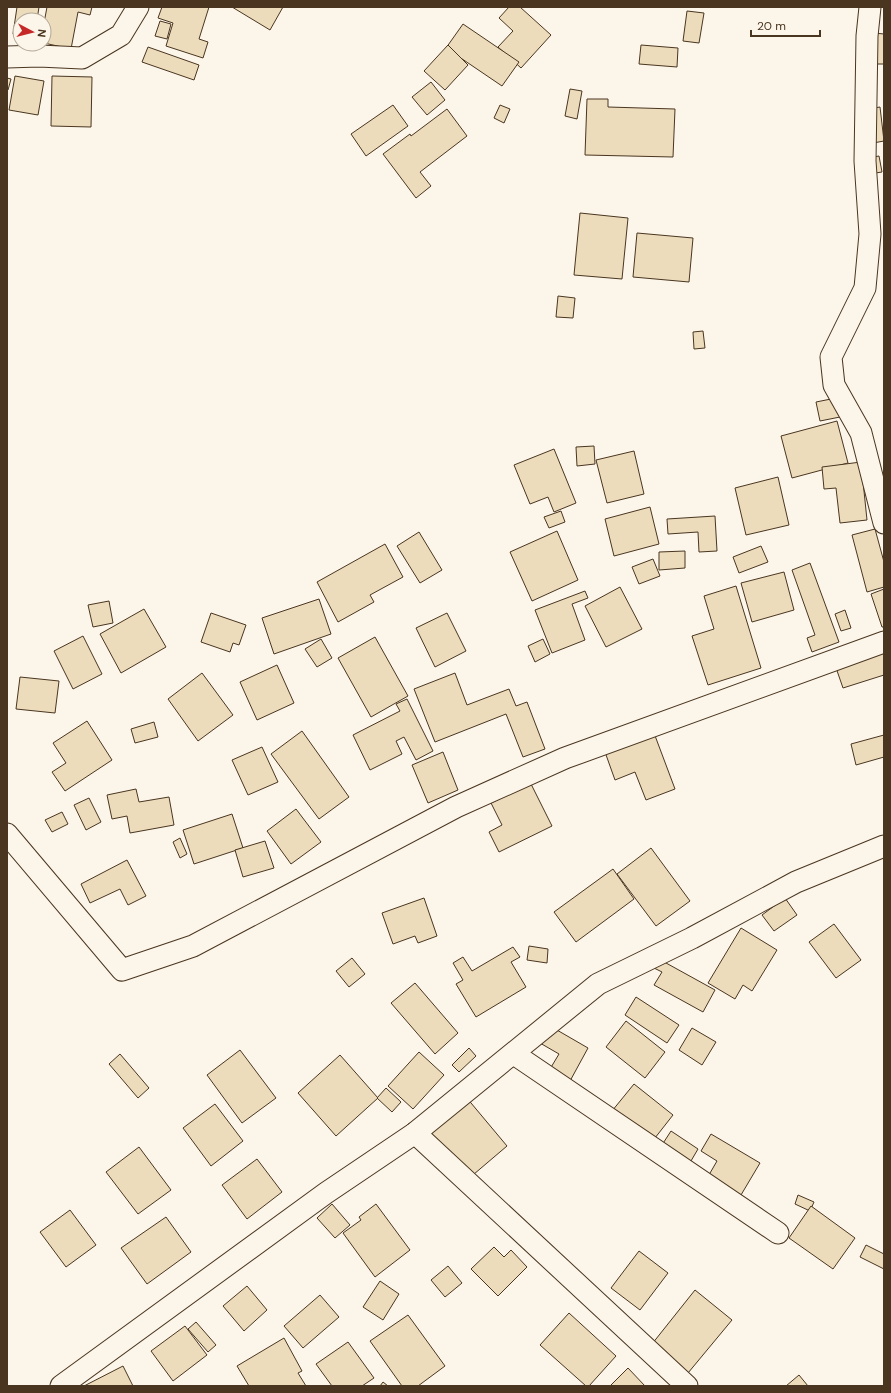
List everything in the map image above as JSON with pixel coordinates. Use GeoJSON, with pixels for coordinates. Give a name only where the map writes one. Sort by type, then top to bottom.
{"type":"FeatureCollection","features":[{"type":"Feature","properties":{"kind":"street"},"geometry":{"type":"LineString","coordinates":[[7,57],[39,56],[82,58],[121,36],[138,7]]}},
{"type":"Feature","properties":{"kind":"street"},"geometry":{"type":"LineString","coordinates":[[870,7],[867,36],[865,161],[870,234],[865,288],[831,357],[834,385],[862,433],[884,523]]}},
{"type":"Feature","properties":{"kind":"street"},"geometry":{"type":"LineString","coordinates":[[7,834],[122,970],[193,946],[456,807],[565,758],[704,709],[884,642]]}},
{"type":"Feature","properties":{"kind":"street"},"geometry":{"type":"LineString","coordinates":[[61,1386],[326,1192],[415,1133],[514,1054],[598,984],[692,938],[796,882],[884,846]]}},
{"type":"Feature","properties":{"kind":"street"},"geometry":{"type":"LineString","coordinates":[[514,1054],[778,1233]]}},
{"type":"Feature","properties":{"kind":"street"},"geometry":{"type":"LineString","coordinates":[[415,1133],[687,1386]]}},
{"type":"Feature","properties":{"kind":"building"},"geometry":{"type":"Polygon","coordinates":[[[17,7],[39,7],[38,12],[16,12],[17,7]]]}},
{"type":"Feature","properties":{"kind":"building"},"geometry":{"type":"Polygon","coordinates":[[[47,7],[92,7],[90,15],[78,12],[71,49],[52,45],[52,12],[46,12],[47,7]]]}},
{"type":"Feature","properties":{"kind":"building"},"geometry":{"type":"Polygon","coordinates":[[[162,7],[209,7],[199,39],[208,42],[203,58],[166,46],[173,23],[158,18],[162,7]]]}},
{"type":"Feature","properties":{"kind":"building"},"geometry":{"type":"Polygon","coordinates":[[[232,7],[283,7],[270,30],[232,7]]]}},
{"type":"Feature","properties":{"kind":"building"},"geometry":{"type":"Polygon","coordinates":[[[509,7],[520,7],[551,35],[521,68],[498,47],[513,31],[499,18],[509,7]]]}},
{"type":"Feature","properties":{"kind":"building"},"geometry":{"type":"Polygon","coordinates":[[[687,11],[704,13],[699,43],[683,41],[687,11]]]}},
{"type":"Feature","properties":{"kind":"building"},"geometry":{"type":"Polygon","coordinates":[[[160,21],[171,24],[167,39],[155,36],[160,21]]]}},
{"type":"Feature","properties":{"kind":"building"},"geometry":{"type":"Polygon","coordinates":[[[463,24],[519,62],[502,86],[446,48],[463,24]]]}},
{"type":"Feature","properties":{"kind":"building"},"geometry":{"type":"Polygon","coordinates":[[[874,33],[884,34],[884,64],[873,64],[874,33]]]}},
{"type":"Feature","properties":{"kind":"building"},"geometry":{"type":"Polygon","coordinates":[[[448,45],[468,65],[445,90],[424,71],[448,45]]]}},
{"type":"Feature","properties":{"kind":"building"},"geometry":{"type":"Polygon","coordinates":[[[641,45],[678,48],[677,67],[639,64],[641,45]]]}},
{"type":"Feature","properties":{"kind":"building"},"geometry":{"type":"Polygon","coordinates":[[[148,47],[199,65],[194,80],[142,62],[148,47]]]}},
{"type":"Feature","properties":{"kind":"building"},"geometry":{"type":"Polygon","coordinates":[[[15,76],[44,81],[38,115],[9,110],[15,76]]]}},
{"type":"Feature","properties":{"kind":"building"},"geometry":{"type":"Polygon","coordinates":[[[52,76],[92,77],[91,127],[51,126],[52,76]]]}},
{"type":"Feature","properties":{"kind":"building"},"geometry":{"type":"Polygon","coordinates":[[[7,78],[11,79],[8,90],[7,90],[7,78]]]}},
{"type":"Feature","properties":{"kind":"building"},"geometry":{"type":"Polygon","coordinates":[[[431,82],[445,100],[427,115],[412,97],[431,82]]]}},
{"type":"Feature","properties":{"kind":"building"},"geometry":{"type":"Polygon","coordinates":[[[570,89],[582,91],[577,119],[565,116],[570,89]]]}},
{"type":"Feature","properties":{"kind":"building"},"geometry":{"type":"Polygon","coordinates":[[[587,99],[608,99],[608,107],[675,109],[673,157],[585,155],[587,99]]]}},
{"type":"Feature","properties":{"kind":"building"},"geometry":{"type":"Polygon","coordinates":[[[393,105],[408,126],[366,156],[351,134],[393,105]]]}},
{"type":"Feature","properties":{"kind":"building"},"geometry":{"type":"Polygon","coordinates":[[[500,105],[510,109],[504,123],[494,118],[500,105]]]}},
{"type":"Feature","properties":{"kind":"building"},"geometry":{"type":"Polygon","coordinates":[[[880,107],[884,141],[873,143],[868,109],[880,107]]]}},
{"type":"Feature","properties":{"kind":"building"},"geometry":{"type":"Polygon","coordinates":[[[447,109],[467,136],[420,172],[431,186],[416,198],[383,154],[410,134],[411,136],[447,109]]]}},
{"type":"Feature","properties":{"kind":"building"},"geometry":{"type":"Polygon","coordinates":[[[879,156],[882,172],[869,174],[867,158],[879,156]]]}},
{"type":"Feature","properties":{"kind":"building"},"geometry":{"type":"Polygon","coordinates":[[[580,213],[628,218],[622,279],[574,275],[580,213]]]}},
{"type":"Feature","properties":{"kind":"building"},"geometry":{"type":"Polygon","coordinates":[[[637,233],[693,238],[689,282],[633,277],[637,233]]]}},
{"type":"Feature","properties":{"kind":"building"},"geometry":{"type":"Polygon","coordinates":[[[558,296],[575,298],[573,318],[556,317],[558,296]]]}},
{"type":"Feature","properties":{"kind":"building"},"geometry":{"type":"Polygon","coordinates":[[[703,331],[705,348],[694,349],[693,332],[703,331]]]}},
{"type":"Feature","properties":{"kind":"building"},"geometry":{"type":"Polygon","coordinates":[[[836,398],[840,417],[820,421],[816,402],[836,398]]]}},
{"type":"Feature","properties":{"kind":"building"},"geometry":{"type":"Polygon","coordinates":[[[837,421],[848,463],[792,478],[781,436],[837,421]]]}},
{"type":"Feature","properties":{"kind":"building"},"geometry":{"type":"Polygon","coordinates":[[[594,446],[595,464],[577,466],[576,447],[594,446]]]}},
{"type":"Feature","properties":{"kind":"building"},"geometry":{"type":"Polygon","coordinates":[[[554,449],[576,503],[554,512],[548,497],[530,504],[514,465],[554,449]]]}},
{"type":"Feature","properties":{"kind":"building"},"geometry":{"type":"Polygon","coordinates":[[[634,451],[644,494],[607,503],[596,460],[634,451]]]}},
{"type":"Feature","properties":{"kind":"building"},"geometry":{"type":"Polygon","coordinates":[[[861,462],[867,520],[840,523],[836,488],[824,489],[822,467],[861,462]]]}},
{"type":"Feature","properties":{"kind":"building"},"geometry":{"type":"Polygon","coordinates":[[[778,477],[789,525],[746,535],[735,488],[778,477]]]}},
{"type":"Feature","properties":{"kind":"building"},"geometry":{"type":"Polygon","coordinates":[[[650,507],[659,544],[614,556],[605,519],[650,507]]]}},
{"type":"Feature","properties":{"kind":"building"},"geometry":{"type":"Polygon","coordinates":[[[561,511],[565,522],[549,528],[544,517],[561,511]]]}},
{"type":"Feature","properties":{"kind":"building"},"geometry":{"type":"Polygon","coordinates":[[[715,516],[717,551],[699,552],[698,532],[668,534],[667,519],[715,516]]]}},
{"type":"Feature","properties":{"kind":"building"},"geometry":{"type":"Polygon","coordinates":[[[875,529],[884,562],[884,587],[867,592],[852,535],[875,529]]]}},
{"type":"Feature","properties":{"kind":"building"},"geometry":{"type":"Polygon","coordinates":[[[557,531],[578,580],[532,601],[510,552],[557,531]]]}},
{"type":"Feature","properties":{"kind":"building"},"geometry":{"type":"Polygon","coordinates":[[[419,532],[442,570],[420,583],[397,546],[419,532]]]}},
{"type":"Feature","properties":{"kind":"building"},"geometry":{"type":"Polygon","coordinates":[[[385,544],[403,577],[370,595],[374,602],[338,622],[317,582],[385,544]]]}},
{"type":"Feature","properties":{"kind":"building"},"geometry":{"type":"Polygon","coordinates":[[[761,546],[768,562],[739,573],[733,557],[761,546]]]}},
{"type":"Feature","properties":{"kind":"building"},"geometry":{"type":"Polygon","coordinates":[[[685,551],[685,568],[659,570],[659,552],[685,551]]]}},
{"type":"Feature","properties":{"kind":"building"},"geometry":{"type":"Polygon","coordinates":[[[653,559],[660,576],[639,584],[632,567],[653,559]]]}},
{"type":"Feature","properties":{"kind":"building"},"geometry":{"type":"Polygon","coordinates":[[[810,563],[839,642],[812,652],[807,638],[815,635],[792,570],[810,563]]]}},
{"type":"Feature","properties":{"kind":"building"},"geometry":{"type":"Polygon","coordinates":[[[784,572],[794,610],[752,622],[741,583],[784,572]]]}},
{"type":"Feature","properties":{"kind":"building"},"geometry":{"type":"Polygon","coordinates":[[[736,586],[761,668],[708,685],[692,636],[714,629],[704,596],[736,586]]]}},
{"type":"Feature","properties":{"kind":"building"},"geometry":{"type":"Polygon","coordinates":[[[620,587],[642,629],[606,647],[585,606],[620,587]]]}},
{"type":"Feature","properties":{"kind":"building"},"geometry":{"type":"Polygon","coordinates":[[[884,589],[884,627],[882,627],[871,594],[884,589]]]}},
{"type":"Feature","properties":{"kind":"building"},"geometry":{"type":"Polygon","coordinates":[[[585,591],[588,598],[572,604],[585,640],[552,653],[535,610],[585,591]]]}},
{"type":"Feature","properties":{"kind":"building"},"geometry":{"type":"Polygon","coordinates":[[[319,599],[331,634],[274,654],[262,618],[319,599]]]}},
{"type":"Feature","properties":{"kind":"building"},"geometry":{"type":"Polygon","coordinates":[[[109,601],[113,623],[93,627],[88,605],[109,601]]]}},
{"type":"Feature","properties":{"kind":"building"},"geometry":{"type":"Polygon","coordinates":[[[144,609],[166,647],[121,673],[100,634],[144,609]]]}},
{"type":"Feature","properties":{"kind":"building"},"geometry":{"type":"Polygon","coordinates":[[[845,610],[851,628],[841,631],[835,614],[845,610]]]}},
{"type":"Feature","properties":{"kind":"building"},"geometry":{"type":"Polygon","coordinates":[[[211,613],[246,625],[239,645],[233,643],[230,652],[201,642],[211,613]]]}},
{"type":"Feature","properties":{"kind":"building"},"geometry":{"type":"Polygon","coordinates":[[[447,613],[466,651],[435,667],[416,628],[447,613]]]}},
{"type":"Feature","properties":{"kind":"building"},"geometry":{"type":"Polygon","coordinates":[[[83,636],[102,674],[73,689],[54,651],[83,636]]]}},
{"type":"Feature","properties":{"kind":"building"},"geometry":{"type":"Polygon","coordinates":[[[375,637],[408,696],[371,717],[338,658],[375,637]]]}},
{"type":"Feature","properties":{"kind":"building"},"geometry":{"type":"Polygon","coordinates":[[[321,639],[332,658],[317,667],[305,649],[321,639]]]}},
{"type":"Feature","properties":{"kind":"building"},"geometry":{"type":"Polygon","coordinates":[[[543,639],[550,654],[535,662],[528,646],[543,639]]]}},
{"type":"Feature","properties":{"kind":"building"},"geometry":{"type":"Polygon","coordinates":[[[884,646],[884,675],[843,688],[834,662],[884,646]]]}},
{"type":"Feature","properties":{"kind":"building"},"geometry":{"type":"Polygon","coordinates":[[[277,665],[294,703],[257,720],[240,682],[277,665]]]}},
{"type":"Feature","properties":{"kind":"building"},"geometry":{"type":"Polygon","coordinates":[[[202,673],[233,715],[198,741],[168,699],[202,673]]]}},
{"type":"Feature","properties":{"kind":"building"},"geometry":{"type":"Polygon","coordinates":[[[455,673],[467,705],[509,689],[516,706],[527,702],[545,749],[523,757],[506,714],[435,742],[414,689],[455,673]]]}},
{"type":"Feature","properties":{"kind":"building"},"geometry":{"type":"Polygon","coordinates":[[[20,677],[59,681],[55,713],[16,709],[20,677]]]}},
{"type":"Feature","properties":{"kind":"building"},"geometry":{"type":"Polygon","coordinates":[[[407,699],[433,751],[416,760],[404,737],[396,741],[402,754],[370,770],[353,735],[400,711],[396,704],[407,699]]]}},
{"type":"Feature","properties":{"kind":"building"},"geometry":{"type":"Polygon","coordinates":[[[87,721],[112,760],[65,791],[52,772],[66,763],[53,743],[87,721]]]}},
{"type":"Feature","properties":{"kind":"building"},"geometry":{"type":"Polygon","coordinates":[[[154,722],[158,737],[135,743],[131,729],[154,722]]]}},
{"type":"Feature","properties":{"kind":"building"},"geometry":{"type":"Polygon","coordinates":[[[302,731],[349,797],[319,819],[271,754],[302,731]]]}},
{"type":"Feature","properties":{"kind":"building"},"geometry":{"type":"Polygon","coordinates":[[[654,733],[675,789],[646,800],[635,772],[615,780],[605,752],[654,733]]]}},
{"type":"Feature","properties":{"kind":"building"},"geometry":{"type":"Polygon","coordinates":[[[884,735],[884,757],[856,765],[851,744],[884,735]]]}},
{"type":"Feature","properties":{"kind":"building"},"geometry":{"type":"Polygon","coordinates":[[[262,747],[278,782],[248,795],[232,760],[262,747]]]}},
{"type":"Feature","properties":{"kind":"building"},"geometry":{"type":"Polygon","coordinates":[[[443,752],[458,790],[428,803],[412,765],[443,752]]]}},
{"type":"Feature","properties":{"kind":"building"},"geometry":{"type":"Polygon","coordinates":[[[531,784],[552,826],[499,852],[489,832],[502,825],[491,803],[531,784]]]}},
{"type":"Feature","properties":{"kind":"building"},"geometry":{"type":"Polygon","coordinates":[[[136,789],[139,802],[169,797],[174,825],[130,833],[127,816],[112,819],[107,795],[136,789]]]}},
{"type":"Feature","properties":{"kind":"building"},"geometry":{"type":"Polygon","coordinates":[[[89,798],[101,822],[86,830],[74,805],[89,798]]]}},
{"type":"Feature","properties":{"kind":"building"},"geometry":{"type":"Polygon","coordinates":[[[296,809],[321,842],[291,864],[267,831],[296,809]]]}},
{"type":"Feature","properties":{"kind":"building"},"geometry":{"type":"Polygon","coordinates":[[[62,812],[68,824],[52,832],[45,820],[62,812]]]}},
{"type":"Feature","properties":{"kind":"building"},"geometry":{"type":"Polygon","coordinates":[[[232,814],[243,848],[194,864],[183,830],[232,814]]]}},
{"type":"Feature","properties":{"kind":"building"},"geometry":{"type":"Polygon","coordinates":[[[180,838],[187,854],[180,858],[173,842],[180,838]]]}},
{"type":"Feature","properties":{"kind":"building"},"geometry":{"type":"Polygon","coordinates":[[[265,841],[274,868],[243,877],[235,850],[265,841]]]}},
{"type":"Feature","properties":{"kind":"building"},"geometry":{"type":"Polygon","coordinates":[[[651,848],[690,901],[656,926],[617,874],[651,848]]]}},
{"type":"Feature","properties":{"kind":"building"},"geometry":{"type":"Polygon","coordinates":[[[127,860],[146,896],[128,905],[120,889],[90,903],[81,884],[127,860]]]}},
{"type":"Feature","properties":{"kind":"building"},"geometry":{"type":"Polygon","coordinates":[[[613,869],[634,899],[576,942],[554,912],[613,869]]]}},
{"type":"Feature","properties":{"kind":"building"},"geometry":{"type":"Polygon","coordinates":[[[424,898],[437,936],[418,943],[415,936],[393,944],[382,913],[424,898]]]}},
{"type":"Feature","properties":{"kind":"building"},"geometry":{"type":"Polygon","coordinates":[[[785,898],[797,915],[774,931],[762,915],[785,898]]]}},
{"type":"Feature","properties":{"kind":"building"},"geometry":{"type":"Polygon","coordinates":[[[834,924],[861,960],[836,978],[809,942],[834,924]]]}},
{"type":"Feature","properties":{"kind":"building"},"geometry":{"type":"Polygon","coordinates":[[[741,928],[777,950],[752,991],[743,985],[735,999],[708,983],[741,928]]]}},
{"type":"Feature","properties":{"kind":"building"},"geometry":{"type":"Polygon","coordinates":[[[529,946],[548,949],[547,963],[527,960],[529,946]]]}},
{"type":"Feature","properties":{"kind":"building"},"geometry":{"type":"Polygon","coordinates":[[[513,947],[520,957],[511,962],[526,987],[476,1017],[456,984],[463,980],[453,963],[463,957],[472,971],[513,947]]]}},
{"type":"Feature","properties":{"kind":"building"},"geometry":{"type":"Polygon","coordinates":[[[352,958],[365,974],[349,987],[336,971],[352,958]]]}},
{"type":"Feature","properties":{"kind":"building"},"geometry":{"type":"Polygon","coordinates":[[[657,958],[715,990],[703,1012],[654,985],[662,972],[652,967],[657,958]]]}},
{"type":"Feature","properties":{"kind":"building"},"geometry":{"type":"Polygon","coordinates":[[[415,983],[458,1033],[435,1054],[391,1003],[415,983]]]}},
{"type":"Feature","properties":{"kind":"building"},"geometry":{"type":"Polygon","coordinates":[[[636,997],[679,1025],[667,1043],[625,1015],[636,997]]]}},
{"type":"Feature","properties":{"kind":"building"},"geometry":{"type":"Polygon","coordinates":[[[626,1021],[665,1052],[645,1078],[606,1047],[626,1021]]]}},
{"type":"Feature","properties":{"kind":"building"},"geometry":{"type":"Polygon","coordinates":[[[550,1026],[588,1048],[570,1081],[550,1069],[559,1054],[540,1043],[550,1026]]]}},
{"type":"Feature","properties":{"kind":"building"},"geometry":{"type":"Polygon","coordinates":[[[692,1028],[716,1042],[702,1065],[679,1050],[692,1028]]]}},
{"type":"Feature","properties":{"kind":"building"},"geometry":{"type":"Polygon","coordinates":[[[469,1048],[476,1056],[459,1072],[452,1065],[469,1048]]]}},
{"type":"Feature","properties":{"kind":"building"},"geometry":{"type":"Polygon","coordinates":[[[240,1050],[276,1098],[242,1123],[207,1075],[240,1050]]]}},
{"type":"Feature","properties":{"kind":"building"},"geometry":{"type":"Polygon","coordinates":[[[419,1052],[444,1075],[413,1109],[388,1086],[419,1052]]]}},
{"type":"Feature","properties":{"kind":"building"},"geometry":{"type":"Polygon","coordinates":[[[120,1054],[149,1088],[138,1098],[109,1064],[120,1054]]]}},
{"type":"Feature","properties":{"kind":"building"},"geometry":{"type":"Polygon","coordinates":[[[340,1055],[378,1098],[336,1136],[298,1093],[340,1055]]]}},
{"type":"Feature","properties":{"kind":"building"},"geometry":{"type":"Polygon","coordinates":[[[634,1084],[673,1115],[651,1143],[612,1111],[634,1084]]]}},
{"type":"Feature","properties":{"kind":"building"},"geometry":{"type":"Polygon","coordinates":[[[386,1088],[401,1102],[392,1112],[377,1098],[386,1088]]]}},
{"type":"Feature","properties":{"kind":"building"},"geometry":{"type":"Polygon","coordinates":[[[466,1097],[507,1146],[467,1180],[426,1130],[466,1097]]]}},
{"type":"Feature","properties":{"kind":"building"},"geometry":{"type":"Polygon","coordinates":[[[215,1104],[243,1141],[211,1166],[183,1128],[215,1104]]]}},
{"type":"Feature","properties":{"kind":"building"},"geometry":{"type":"Polygon","coordinates":[[[671,1131],[698,1149],[688,1166],[660,1148],[671,1131]]]}},
{"type":"Feature","properties":{"kind":"building"},"geometry":{"type":"Polygon","coordinates":[[[711,1134],[760,1163],[738,1200],[706,1180],[717,1161],[701,1151],[711,1134]]]}},
{"type":"Feature","properties":{"kind":"building"},"geometry":{"type":"Polygon","coordinates":[[[139,1147],[171,1190],[138,1214],[106,1172],[139,1147]]]}},
{"type":"Feature","properties":{"kind":"building"},"geometry":{"type":"Polygon","coordinates":[[[257,1159],[282,1192],[247,1219],[222,1185],[257,1159]]]}},
{"type":"Feature","properties":{"kind":"building"},"geometry":{"type":"Polygon","coordinates":[[[798,1195],[814,1202],[810,1211],[795,1204],[798,1195]]]}},
{"type":"Feature","properties":{"kind":"building"},"geometry":{"type":"Polygon","coordinates":[[[332,1204],[350,1225],[335,1238],[317,1218],[332,1204]]]}},
{"type":"Feature","properties":{"kind":"building"},"geometry":{"type":"Polygon","coordinates":[[[376,1204],[410,1250],[375,1277],[343,1233],[361,1220],[359,1217],[376,1204]]]}},
{"type":"Feature","properties":{"kind":"building"},"geometry":{"type":"Polygon","coordinates":[[[811,1206],[855,1238],[833,1269],[789,1238],[811,1206]]]}},
{"type":"Feature","properties":{"kind":"building"},"geometry":{"type":"Polygon","coordinates":[[[70,1210],[96,1245],[66,1267],[40,1232],[70,1210]]]}},
{"type":"Feature","properties":{"kind":"building"},"geometry":{"type":"Polygon","coordinates":[[[166,1217],[191,1252],[147,1284],[121,1248],[166,1217]]]}},
{"type":"Feature","properties":{"kind":"building"},"geometry":{"type":"Polygon","coordinates":[[[866,1245],[884,1254],[884,1269],[860,1257],[866,1245]]]}},
{"type":"Feature","properties":{"kind":"building"},"geometry":{"type":"Polygon","coordinates":[[[494,1247],[504,1257],[511,1250],[527,1267],[498,1296],[471,1269],[494,1247]]]}},
{"type":"Feature","properties":{"kind":"building"},"geometry":{"type":"Polygon","coordinates":[[[639,1251],[668,1273],[640,1310],[611,1288],[639,1251]]]}},
{"type":"Feature","properties":{"kind":"building"},"geometry":{"type":"Polygon","coordinates":[[[448,1266],[462,1283],[445,1297],[431,1280],[448,1266]]]}},
{"type":"Feature","properties":{"kind":"building"},"geometry":{"type":"Polygon","coordinates":[[[380,1281],[399,1294],[383,1320],[363,1307],[380,1281]]]}},
{"type":"Feature","properties":{"kind":"building"},"geometry":{"type":"Polygon","coordinates":[[[247,1286],[267,1310],[244,1331],[223,1306],[247,1286]]]}},
{"type":"Feature","properties":{"kind":"building"},"geometry":{"type":"Polygon","coordinates":[[[695,1290],[732,1320],[688,1373],[652,1344],[695,1290]]]}},
{"type":"Feature","properties":{"kind":"building"},"geometry":{"type":"Polygon","coordinates":[[[320,1295],[339,1317],[303,1348],[284,1326],[320,1295]]]}},
{"type":"Feature","properties":{"kind":"building"},"geometry":{"type":"Polygon","coordinates":[[[569,1313],[616,1356],[589,1386],[586,1386],[540,1345],[569,1313]]]}},
{"type":"Feature","properties":{"kind":"building"},"geometry":{"type":"Polygon","coordinates":[[[408,1315],[445,1366],[418,1386],[402,1386],[370,1341],[408,1315]]]}},
{"type":"Feature","properties":{"kind":"building"},"geometry":{"type":"Polygon","coordinates":[[[196,1322],[216,1345],[208,1352],[188,1329],[196,1322]]]}},
{"type":"Feature","properties":{"kind":"building"},"geometry":{"type":"Polygon","coordinates":[[[185,1326],[207,1355],[173,1381],[151,1351],[185,1326]]]}},
{"type":"Feature","properties":{"kind":"building"},"geometry":{"type":"Polygon","coordinates":[[[284,1338],[302,1371],[298,1373],[306,1386],[249,1386],[237,1366],[284,1338]]]}},
{"type":"Feature","properties":{"kind":"building"},"geometry":{"type":"Polygon","coordinates":[[[348,1342],[374,1378],[362,1386],[332,1386],[316,1364],[348,1342]]]}},
{"type":"Feature","properties":{"kind":"building"},"geometry":{"type":"Polygon","coordinates":[[[123,1366],[133,1386],[84,1386],[123,1366]]]}},
{"type":"Feature","properties":{"kind":"building"},"geometry":{"type":"Polygon","coordinates":[[[628,1368],[645,1386],[610,1386],[628,1368]]]}},
{"type":"Feature","properties":{"kind":"building"},"geometry":{"type":"Polygon","coordinates":[[[799,1375],[808,1386],[786,1386],[799,1375]]]}},
{"type":"Feature","properties":{"kind":"building"},"geometry":{"type":"Polygon","coordinates":[[[383,1382],[388,1386],[380,1386],[383,1382]]]}}]}
